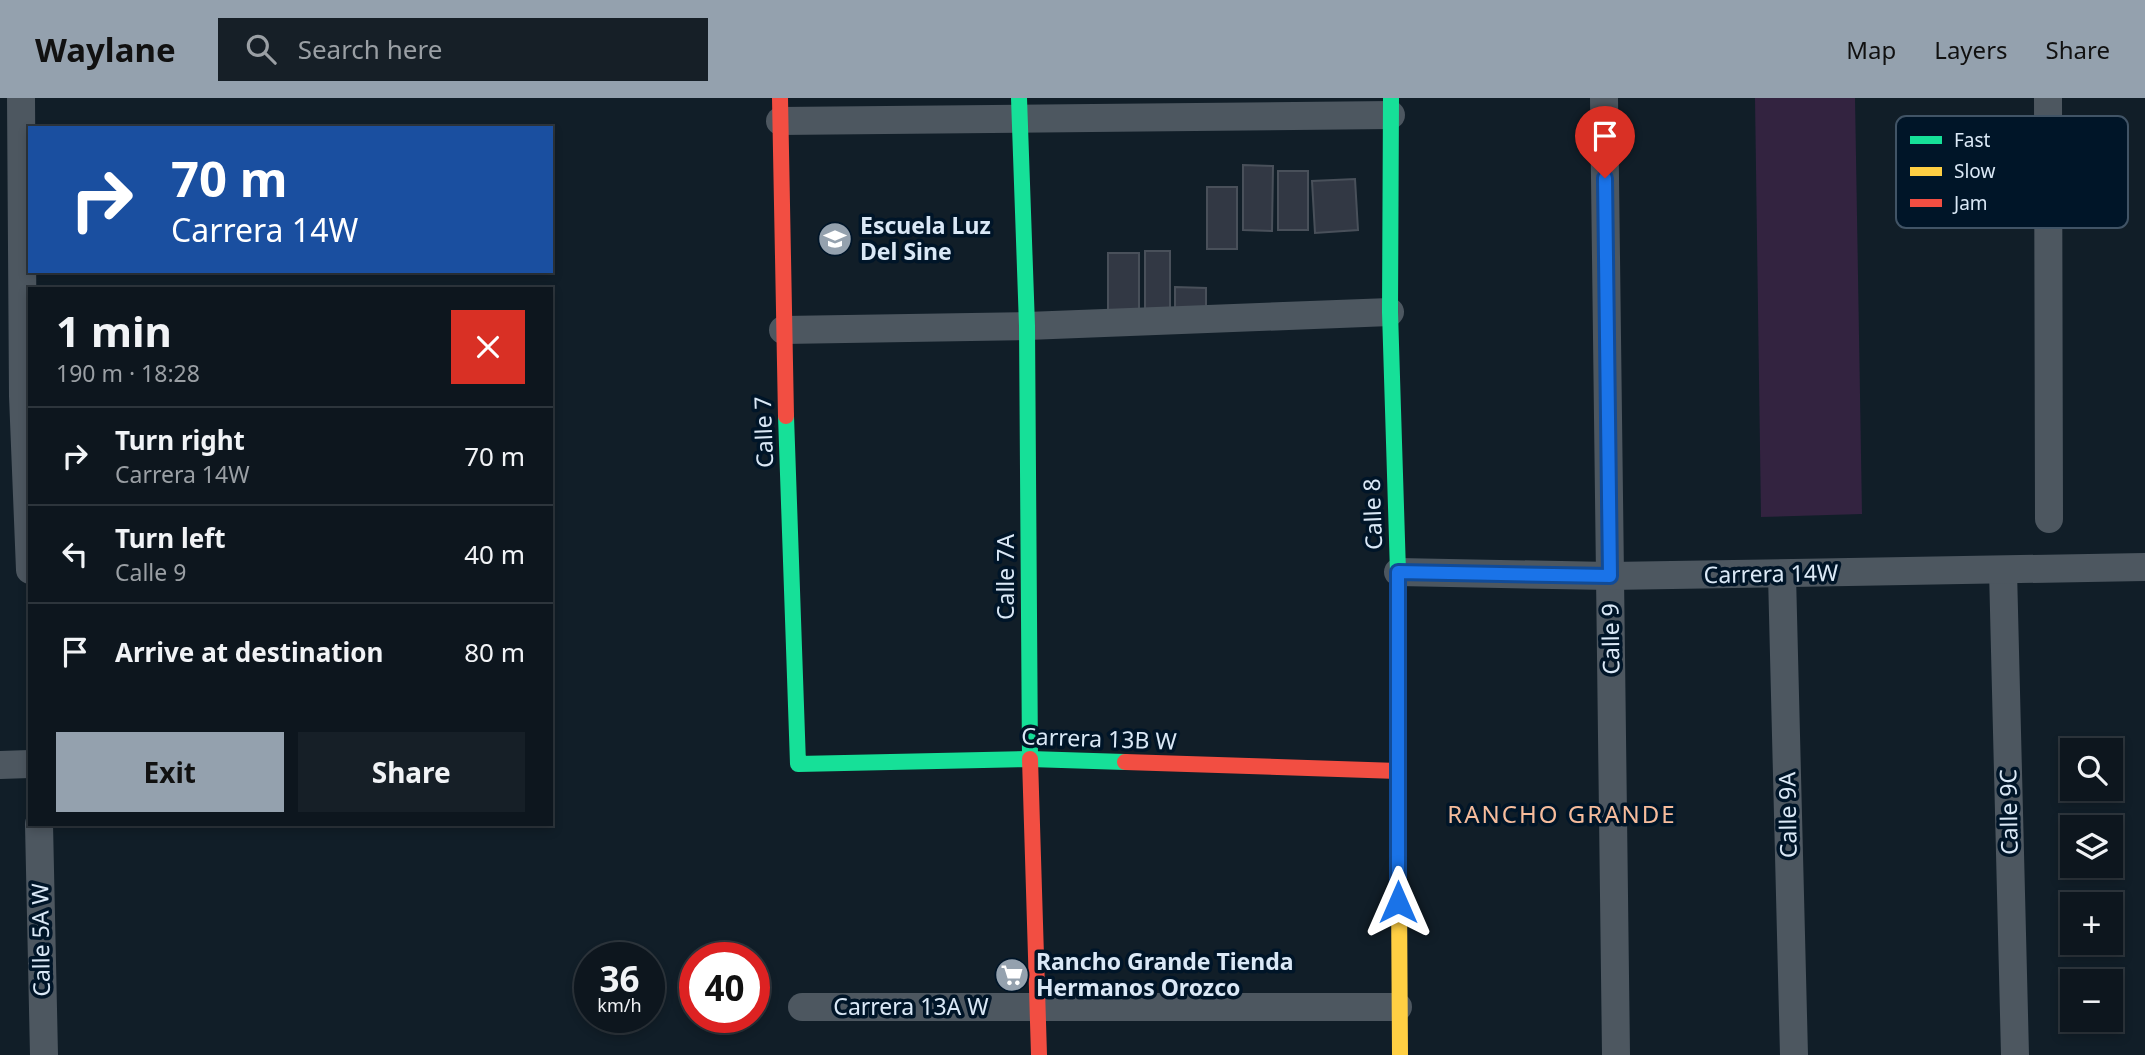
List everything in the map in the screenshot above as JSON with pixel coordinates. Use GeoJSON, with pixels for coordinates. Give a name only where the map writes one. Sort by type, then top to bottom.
{"type":"FeatureCollection","features":[{"type":"Feature","properties":{"kind":"street"},"geometry":{"type":"LineString","coordinates":[[21,98],[12,205],[11,396],[28,552]]}},
{"type":"Feature","properties":{"kind":"street","name":"Calle 9"},"geometry":{"type":"LineString","coordinates":[[1604,98],[1616,1055]]}},
{"type":"Feature","properties":{"kind":"street"},"geometry":{"type":"LineString","coordinates":[[2048,98],[2048,116]]}},
{"type":"Feature","properties":{"kind":"street"},"geometry":{"type":"LineString","coordinates":[[780,109],[1391,106]]}},
{"type":"Feature","properties":{"kind":"street","name":"Calle 8"},"geometry":{"type":"LineString","coordinates":[[1391,106],[1390,312],[1398,572],[1400,1055]]}},
{"type":"Feature","properties":{"kind":"street","name":"Calle 7A"},"geometry":{"type":"LineString","coordinates":[[1019,108],[1027,326],[1030,759],[1039,1055]]}},
{"type":"Feature","properties":{"kind":"street","name":"Calle 7"},"geometry":{"type":"LineString","coordinates":[[780,109],[783,330],[798,764]]}},
{"type":"Feature","properties":{"kind":"street"},"geometry":{"type":"LineString","coordinates":[[2048,228],[2049,519]]}},
{"type":"Feature","properties":{"kind":"street"},"geometry":{"type":"LineString","coordinates":[[783,330],[1027,326],[1390,312]]}},
{"type":"Feature","properties":{"kind":"street","name":"Carrera 14W"},"geometry":{"type":"LineString","coordinates":[[1398,572],[1610,576],[2145,568]]}},
{"type":"Feature","properties":{"kind":"street","name":"Calle 9C"},"geometry":{"type":"LineString","coordinates":[[2003,570],[2015,1055]]}},
{"type":"Feature","properties":{"kind":"street","name":"Calle 9A"},"geometry":{"type":"LineString","coordinates":[[1782,575],[1794,1055]]}},
{"type":"Feature","properties":{"kind":"street","name":"Carrera 13B W"},"geometry":{"type":"LineString","coordinates":[[798,764],[1030,759],[1398,771]]}},
{"type":"Feature","properties":{"kind":"street"},"geometry":{"type":"LineString","coordinates":[[0,765],[28,764]]}},
{"type":"Feature","properties":{"kind":"street","name":"Calle 5A W"},"geometry":{"type":"LineString","coordinates":[[39,826],[44,1055]]}},
{"type":"Feature","properties":{"kind":"street","name":"Carrera 13A W"},"geometry":{"type":"LineString","coordinates":[[802,1007],[1398,1007]]}},
{"type":"Feature","properties":{"kind":"shaded area"},"geometry":{"type":"Polygon","coordinates":[[[1755,98],[1855,98],[1862,514],[1761,517],[1755,98]]]}},
{"type":"Feature","properties":{"kind":"building"},"geometry":{"type":"Polygon","coordinates":[[[1243,165],[1273,166],[1272,231],[1243,230],[1243,165]]]}},
{"type":"Feature","properties":{"kind":"building"},"geometry":{"type":"Polygon","coordinates":[[[1278,171],[1308,171],[1308,230],[1278,230],[1278,171]]]}},
{"type":"Feature","properties":{"kind":"building"},"geometry":{"type":"Polygon","coordinates":[[[1355,179],[1358,230],[1315,233],[1312,181],[1355,179]]]}},
{"type":"Feature","properties":{"kind":"building"},"geometry":{"type":"Polygon","coordinates":[[[1207,187],[1237,187],[1237,249],[1207,249],[1207,187]]]}},
{"type":"Feature","properties":{"kind":"building"},"geometry":{"type":"Polygon","coordinates":[[[1145,251],[1170,251],[1170,313],[1145,313],[1145,251]]]}},
{"type":"Feature","properties":{"kind":"building"},"geometry":{"type":"Polygon","coordinates":[[[1108,253],[1139,253],[1139,314],[1108,314],[1108,253]]]}},
{"type":"Feature","properties":{"kind":"building"},"geometry":{"type":"Polygon","coordinates":[[[1175,287],[1206,288],[1206,315],[1175,314],[1175,287]]]}},
{"type":"Feature","properties":{"kind":"traffic: fast"},"geometry":{"type":"LineString","coordinates":[[1019,98],[1027,326],[1030,759]]}},
{"type":"Feature","properties":{"kind":"traffic: fast"},"geometry":{"type":"LineString","coordinates":[[1391,98],[1390,312],[1398,572],[1398,726]]}},
{"type":"Feature","properties":{"kind":"traffic: fast"},"geometry":{"type":"LineString","coordinates":[[786,416],[798,764],[1030,759],[1125,762]]}},
{"type":"Feature","properties":{"kind":"traffic: slow"},"geometry":{"type":"LineString","coordinates":[[1398,726],[1400,1055]]}},
{"type":"Feature","properties":{"kind":"traffic: jam"},"geometry":{"type":"LineString","coordinates":[[780,98],[786,416]]}},
{"type":"Feature","properties":{"kind":"traffic: jam"},"geometry":{"type":"LineString","coordinates":[[1030,759],[1039,1055]]}},
{"type":"Feature","properties":{"kind":"traffic: jam"},"geometry":{"type":"LineString","coordinates":[[1125,762],[1398,771]]}},
{"type":"Feature","properties":{"kind":"place","name":"Escuela Luz Del Sine"},"geometry":{"type":"Point","coordinates":[835,239]}},
{"type":"Feature","properties":{"kind":"place","name":"Rancho Grande Tienda Hermanos Orozco"},"geometry":{"type":"Point","coordinates":[1012,975]}},
{"type":"Feature","properties":{"kind":"district","name":"RANCHO GRANDE"},"geometry":{"type":"Point","coordinates":[1562,815]}},
{"type":"Feature","properties":{"kind":"route"},"geometry":{"type":"LineString","coordinates":[[1398,902],[1398,572],[1610,576],[1605,178]]}}]}
